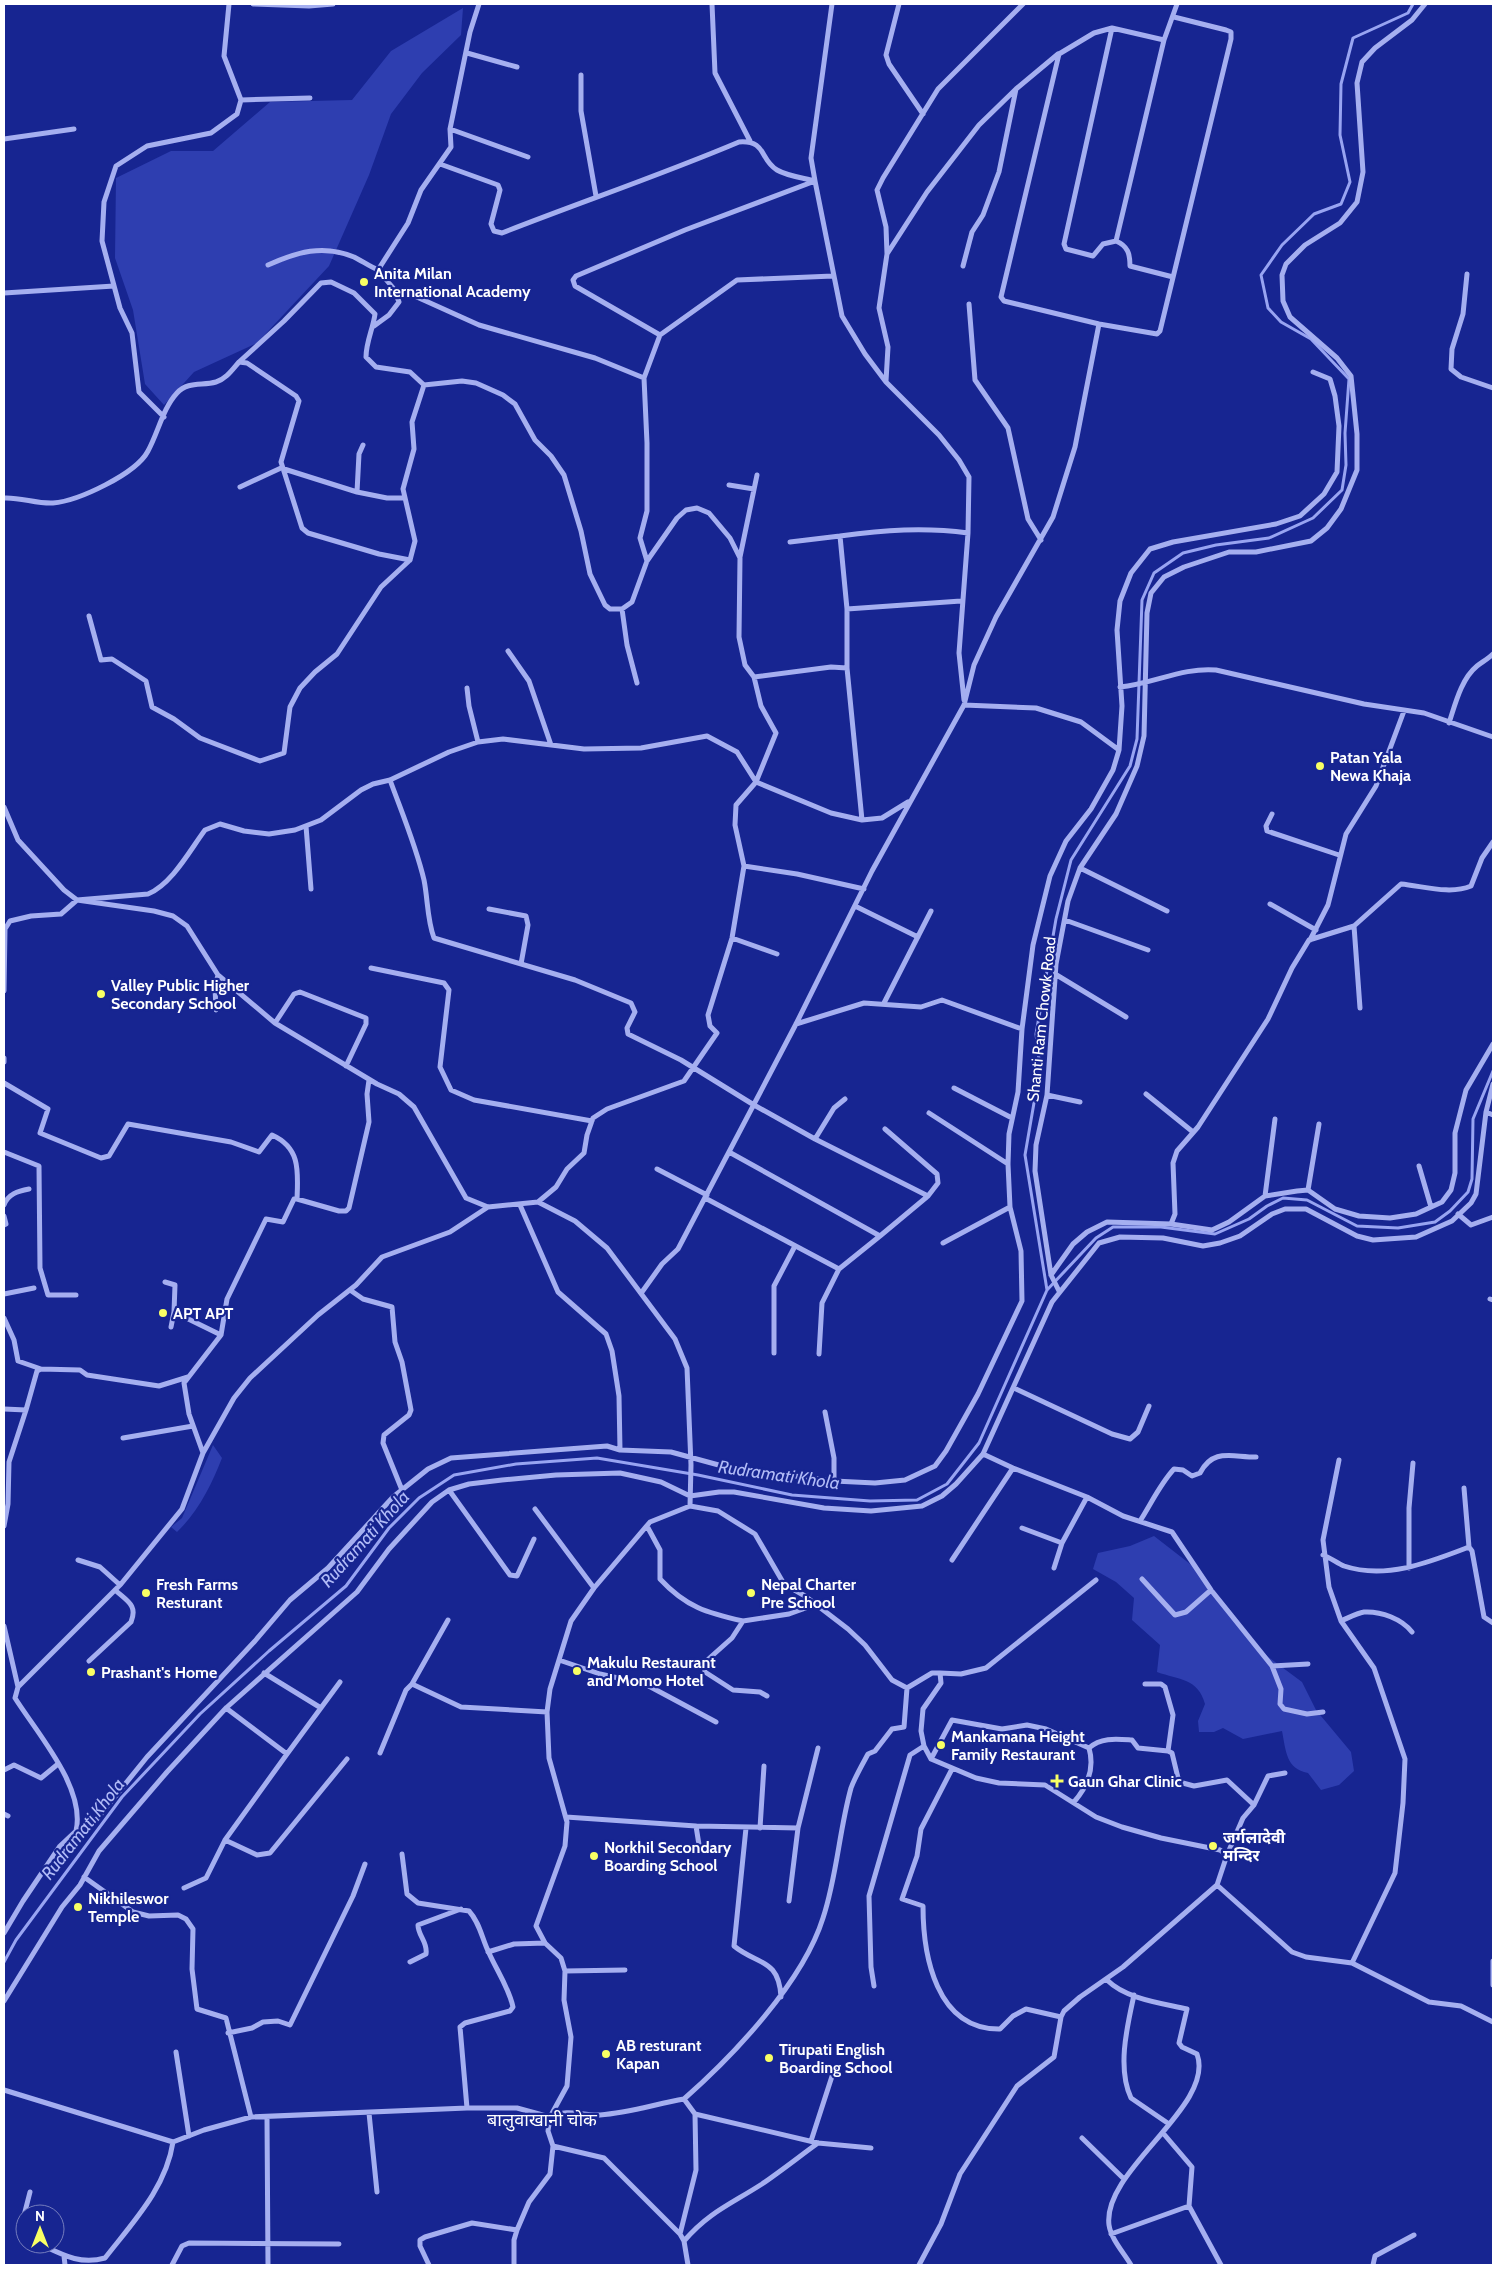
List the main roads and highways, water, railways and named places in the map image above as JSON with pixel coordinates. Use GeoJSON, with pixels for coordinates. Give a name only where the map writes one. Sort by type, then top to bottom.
{"type":"FeatureCollection","features":[{"type":"Feature","properties":{"kind":"waterway"},"geometry":{"type":"LineString","coordinates":[[1047,1290],[1025,1155],[1040,1068],[1036,1034],[1056,919],[1071,860],[1130,766],[1137,739],[1142,600],[1154,573],[1183,553],[1216,545],[1269,538],[1313,518],[1342,490],[1346,465],[1345,433],[1349,379],[1311,339],[1281,322],[1268,308],[1261,275],[1282,245],[1314,214],[1341,204],[1350,182],[1340,135],[1341,84],[1353,38],[1408,13],[1413,4]]}},
{"type":"Feature","properties":{"kind":"waterway","name":"Rudramati Khola"},"geometry":{"type":"LineString","coordinates":[[4,1962],[16,1940],[122,1797],[200,1714],[269,1651],[346,1586],[389,1528],[419,1498],[454,1475],[516,1464],[597,1458],[698,1475],[792,1495],[870,1501],[917,1500],[947,1484],[979,1443],[1047,1290],[1096,1238],[1113,1227],[1161,1227],[1215,1234],[1249,1219],[1267,1206],[1283,1198],[1307,1200],[1357,1226],[1398,1228],[1435,1222],[1450,1211],[1468,1192],[1472,1179],[1473,1119],[1493,1071]]}},
{"type":"Feature","properties":{"kind":"place","name":"Anita Milan International Academy"},"geometry":{"type":"Point","coordinates":[364,282]}},
{"type":"Feature","properties":{"kind":"place","name":"Patan Yala Newa Khaja"},"geometry":{"type":"Point","coordinates":[1320,766]}},
{"type":"Feature","properties":{"kind":"place","name":"Valley Public Higher Secondary School"},"geometry":{"type":"Point","coordinates":[101,994]}},
{"type":"Feature","properties":{"kind":"place","name":"APT APT"},"geometry":{"type":"Point","coordinates":[163,1313]}},
{"type":"Feature","properties":{"kind":"place","name":"Fresh Farms Resturant"},"geometry":{"type":"Point","coordinates":[146,1593]}},
{"type":"Feature","properties":{"kind":"place","name":"Nepal Charter Pre School"},"geometry":{"type":"Point","coordinates":[751,1593]}},
{"type":"Feature","properties":{"kind":"place","name":"Makulu Restaurant and Momo Hotel"},"geometry":{"type":"Point","coordinates":[577,1671]}},
{"type":"Feature","properties":{"kind":"place","name":"Prashant's Home"},"geometry":{"type":"Point","coordinates":[91,1672]}},
{"type":"Feature","properties":{"kind":"place","name":"Mankamana Height Family Restaurant"},"geometry":{"type":"Point","coordinates":[941,1745]}},
{"type":"Feature","properties":{"kind":"place","name":"Gaun Ghar Clinic"},"geometry":{"type":"Point","coordinates":[1057,1781]}},
{"type":"Feature","properties":{"kind":"place","name":"जर्गलादेवी मन्दिर"},"geometry":{"type":"Point","coordinates":[1213,1846]}},
{"type":"Feature","properties":{"kind":"place","name":"Norkhil Secondary Boarding School"},"geometry":{"type":"Point","coordinates":[594,1856]}},
{"type":"Feature","properties":{"kind":"place","name":"Nikhileswor Temple"},"geometry":{"type":"Point","coordinates":[78,1907]}},
{"type":"Feature","properties":{"kind":"place","name":"AB resturant Kapan"},"geometry":{"type":"Point","coordinates":[606,2054]}},
{"type":"Feature","properties":{"kind":"place","name":"Tirupati English Boarding School"},"geometry":{"type":"Point","coordinates":[769,2058]}},
{"type":"Feature","properties":{"kind":"district","name":"बालुवाखानी चोक"},"geometry":{"type":"Point","coordinates":[542,2120]}}]}
